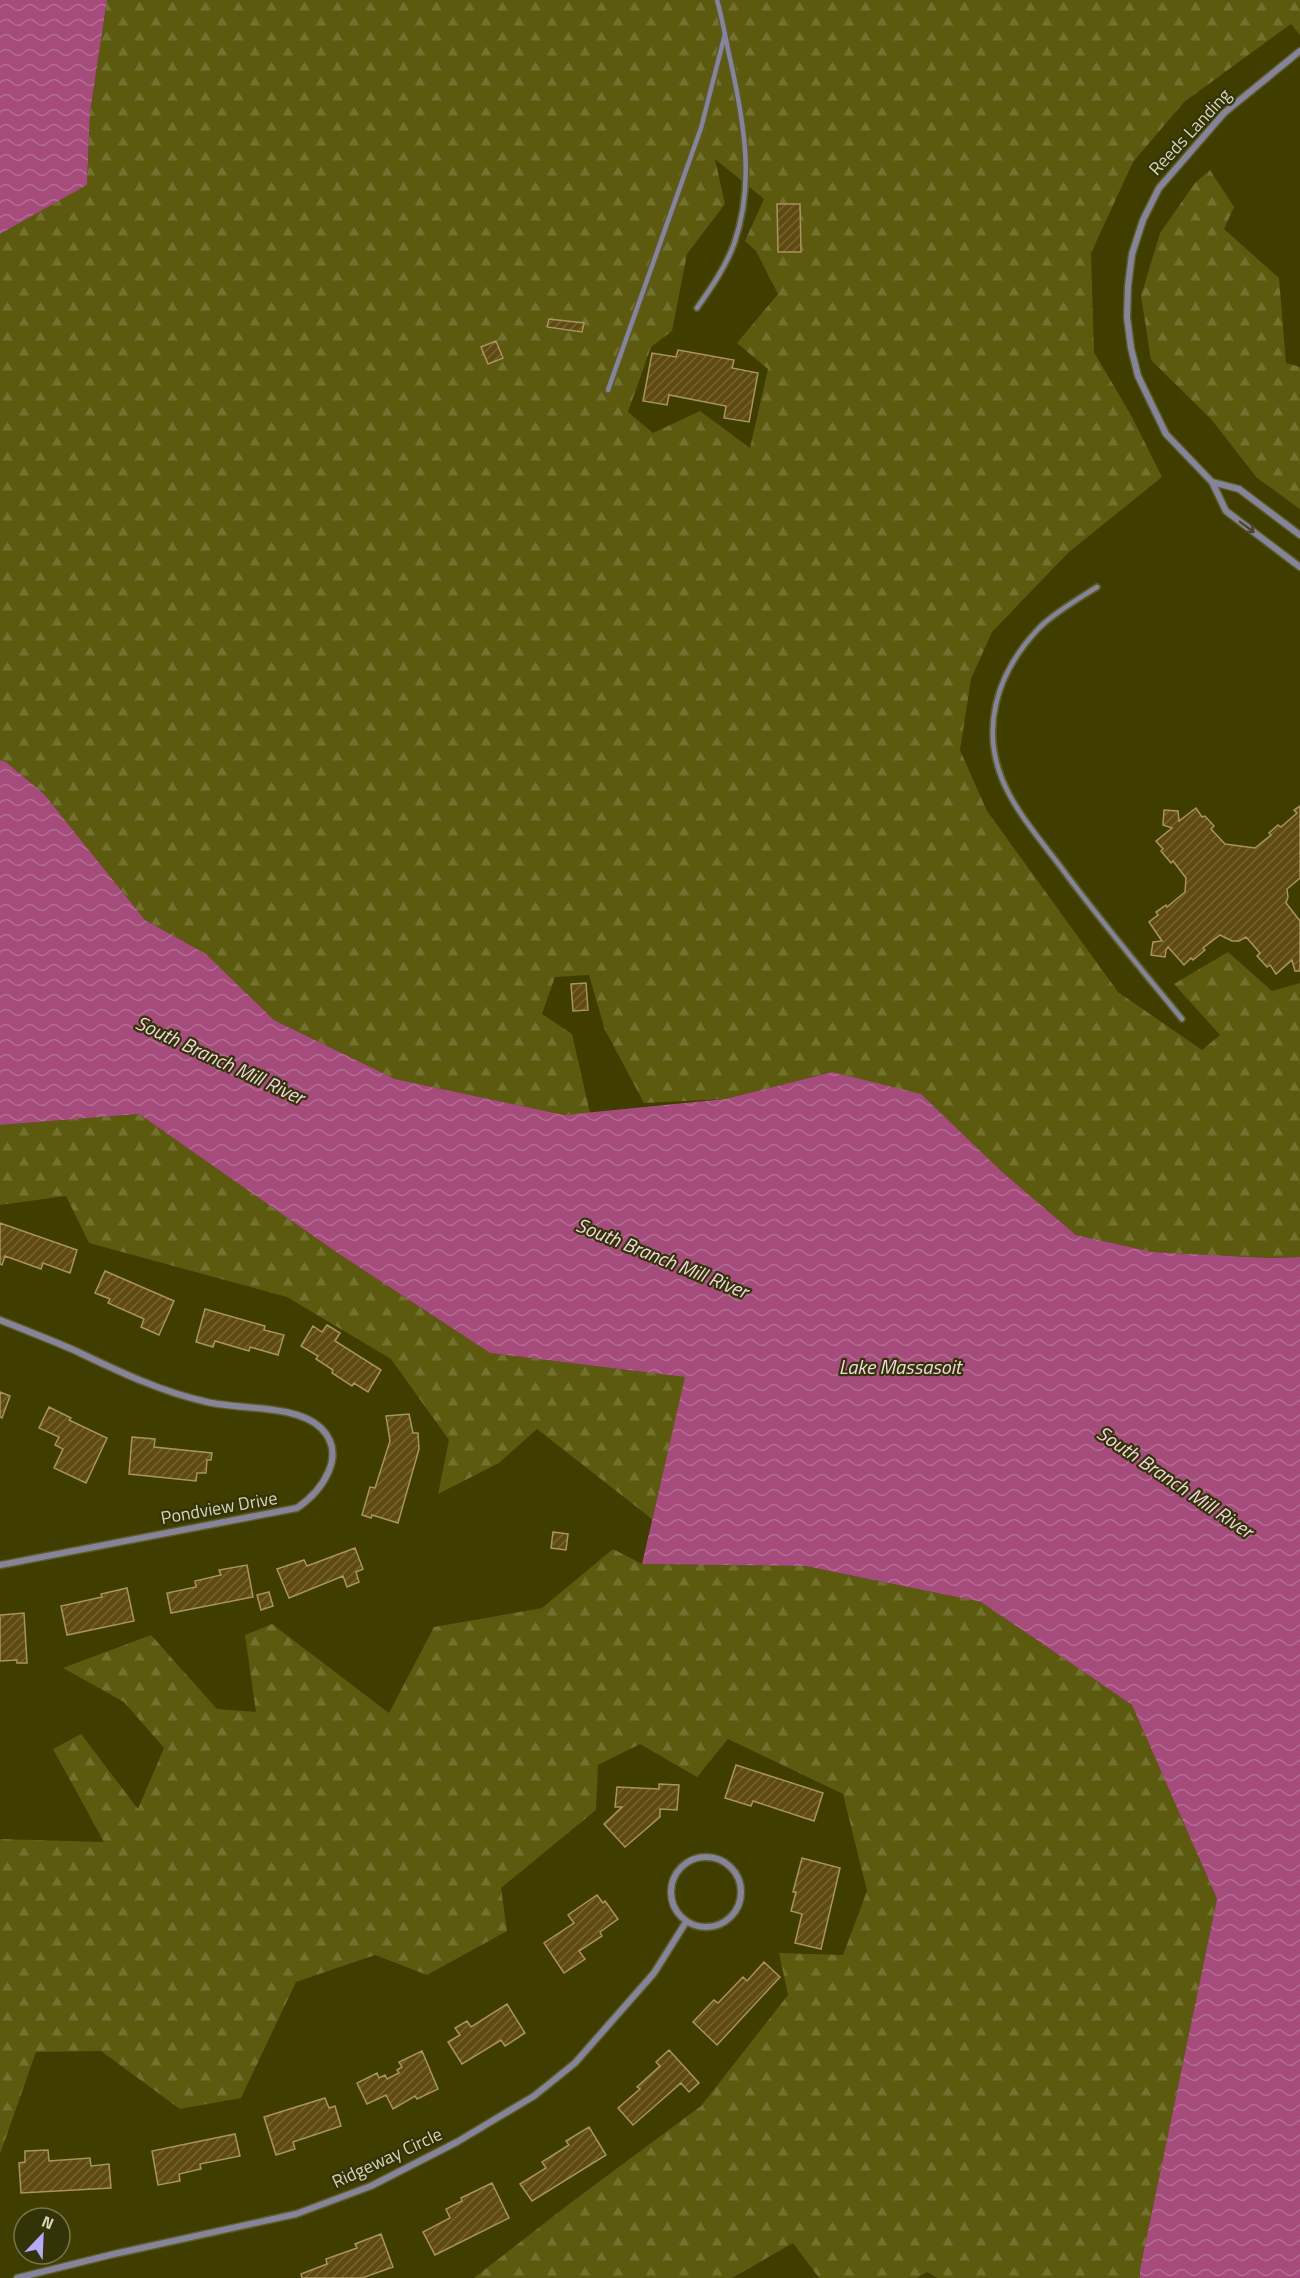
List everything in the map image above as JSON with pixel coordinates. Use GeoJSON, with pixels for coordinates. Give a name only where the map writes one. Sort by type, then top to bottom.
{"type":"FeatureCollection","features":[{"type":"Feature","properties":{"kind":"street","name":"Reeds Landing"},"geometry":{"type":"LineString","coordinates":[[1300,51],[1224,113],[1182,158],[1159,188],[1143,220],[1132,254],[1127,317],[1138,376],[1167,434],[1212,482],[1226,511],[1300,567]]}},
{"type":"Feature","properties":{"kind":"street"},"geometry":{"type":"LineString","coordinates":[[1212,482],[1239,489],[1300,535]]}},
{"type":"Feature","properties":{"kind":"street","name":"Pondview Drive"},"geometry":{"type":"LineString","coordinates":[[0,1320],[129,1376],[188,1397],[225,1406],[290,1413],[302,1417],[320,1428],[326,1435],[332,1453],[332,1463],[324,1482],[311,1497],[297,1508],[286,1512],[261,1513],[0,1565]]}},
{"type":"Feature","properties":{"kind":"street"},"geometry":{"type":"LineString","coordinates":[[698,1858],[715,1858],[729,1866],[735,1872],[741,1887],[740,1903],[731,1917],[709,1928],[693,1926],[686,1922],[675,1910],[670,1894],[670,1886],[677,1870],[698,1858]]}},
{"type":"Feature","properties":{"kind":"street","name":"Ridgeway Circle"},"geometry":{"type":"LineString","coordinates":[[17,2278],[296,2214],[371,2186],[457,2142],[534,2096],[575,2063],[654,1973],[686,1922]]}},
{"type":"Feature","properties":{"kind":"lane"},"geometry":{"type":"LineString","coordinates":[[697,308],[717,279],[734,245],[746,184],[742,113],[717,0]]}},
{"type":"Feature","properties":{"kind":"lane"},"geometry":{"type":"LineString","coordinates":[[608,390],[701,128],[725,34]]}},
{"type":"Feature","properties":{"kind":"lane"},"geometry":{"type":"LineString","coordinates":[[1097,587],[1071,603],[1043,625],[1021,648],[1006,673],[997,697],[993,719],[993,742],[1007,790],[1018,810],[1071,881],[1182,1019]]}},
{"type":"Feature","properties":{"kind":"green space"},"geometry":{"type":"Polygon","coordinates":[[[107,0],[1300,0],[1300,35],[1291,24],[1184,102],[1133,162],[1091,253],[1094,352],[1132,417],[1162,477],[1069,552],[992,632],[971,679],[960,750],[987,811],[1118,992],[1202,1050],[1220,1035],[1174,984],[1228,952],[1272,991],[1300,983],[1300,1257],[1270,1258],[1152,1252],[1076,1235],[1000,1170],[832,1072],[725,1099],[644,1103],[605,1030],[589,975],[555,977],[542,1014],[572,1034],[590,1113],[564,1115],[395,1079],[274,1020],[206,954],[145,920],[44,794],[6,762],[0,760],[0,234],[87,185],[90,113],[107,0]],[[715,159],[725,204],[687,254],[672,331],[651,347],[628,412],[653,433],[700,411],[750,448],[768,369],[737,343],[778,294],[756,251],[745,241],[764,199],[715,159]]]}},
{"type":"Feature","properties":{"kind":"green space"},"geometry":{"type":"Polygon","coordinates":[[[1210,170],[1234,207],[1224,229],[1279,278],[1286,363],[1300,367],[1300,509],[1257,478],[1211,419],[1151,360],[1141,296],[1160,233],[1195,183],[1210,170]]]}},
{"type":"Feature","properties":{"kind":"green space"},"geometry":{"type":"Polygon","coordinates":[[[139,1114],[336,1252],[490,1353],[686,1377],[652,1519],[537,1429],[499,1463],[438,1494],[449,1440],[391,1359],[287,1297],[89,1243],[66,1196],[0,1205],[0,1125],[139,1114]]]}},
{"type":"Feature","properties":{"kind":"green space"},"geometry":{"type":"Polygon","coordinates":[[[613,1549],[642,1564],[805,1566],[981,1602],[1132,1705],[1217,1899],[1140,2278],[937,2278],[927,2272],[917,2278],[819,2278],[793,2243],[732,2278],[474,2278],[701,2106],[788,1995],[779,1953],[843,1955],[867,1891],[843,1794],[728,1739],[697,1777],[640,1744],[598,1765],[596,1810],[501,1888],[507,1931],[427,1975],[375,1955],[296,1982],[241,2098],[180,2109],[101,2051],[36,2052],[0,2154],[0,1839],[104,1842],[53,1749],[81,1734],[138,1809],[164,1748],[124,1702],[63,1668],[151,1635],[217,1709],[256,1712],[245,1635],[272,1624],[389,1713],[434,1627],[542,1608],[613,1549]]]}},
{"type":"Feature","properties":{"kind":"water"},"geometry":{"type":"Polygon","coordinates":[[[0,0],[107,0],[90,113],[87,185],[0,234],[0,0]]]}},
{"type":"Feature","properties":{"kind":"water","name":"Lake Massasoit"},"geometry":{"type":"Polygon","coordinates":[[[0,760],[6,762],[44,794],[145,920],[206,954],[274,1020],[395,1079],[564,1115],[725,1099],[832,1072],[921,1094],[1000,1170],[1076,1235],[1152,1252],[1270,1258],[1300,1257],[1300,2278],[1140,2278],[1217,1899],[1132,1705],[981,1602],[805,1566],[642,1564],[685,1377],[490,1353],[336,1252],[139,1114],[0,1125],[0,760]]]}},
{"type":"Feature","properties":{"kind":"building"},"geometry":{"type":"Polygon","coordinates":[[[777,204],[800,204],[801,252],[778,252],[777,204]]]}},
{"type":"Feature","properties":{"kind":"building"},"geometry":{"type":"Polygon","coordinates":[[[549,319],[584,323],[582,332],[547,327],[549,319]]]}},
{"type":"Feature","properties":{"kind":"building"},"geometry":{"type":"Polygon","coordinates":[[[496,341],[503,358],[488,364],[481,347],[496,341]]]}},
{"type":"Feature","properties":{"kind":"building"},"geometry":{"type":"Polygon","coordinates":[[[678,350],[734,360],[732,368],[758,373],[749,422],[724,418],[726,406],[669,395],[667,405],[643,401],[652,353],[676,357],[678,350]]]}},
{"type":"Feature","properties":{"kind":"building"},"geometry":{"type":"Polygon","coordinates":[[[1300,806],[1300,878],[1287,889],[1286,903],[1300,921],[1300,971],[1295,971],[1292,960],[1276,974],[1270,965],[1267,967],[1257,956],[1260,953],[1246,937],[1239,941],[1232,941],[1220,935],[1203,948],[1205,950],[1193,960],[1191,958],[1184,965],[1168,947],[1165,957],[1151,955],[1153,942],[1162,941],[1149,922],[1158,915],[1156,912],[1166,905],[1167,907],[1185,892],[1186,878],[1173,861],[1171,863],[1161,851],[1163,849],[1156,841],[1172,828],[1163,825],[1164,810],[1178,811],[1179,821],[1196,808],[1202,817],[1205,816],[1214,826],[1211,829],[1225,844],[1255,848],[1271,835],[1269,833],[1278,825],[1281,827],[1297,813],[1294,810],[1300,806]]]}},
{"type":"Feature","properties":{"kind":"building"},"geometry":{"type":"Polygon","coordinates":[[[586,983],[588,1010],[573,1011],[571,984],[586,983]]]}},
{"type":"Feature","properties":{"kind":"building"},"geometry":{"type":"Polygon","coordinates":[[[0,1223],[77,1250],[70,1273],[43,1263],[41,1269],[5,1256],[2,1265],[0,1264],[0,1223]]]}},
{"type":"Feature","properties":{"kind":"building"},"geometry":{"type":"Polygon","coordinates":[[[105,1271],[174,1301],[159,1335],[141,1327],[144,1319],[108,1303],[110,1299],[95,1293],[105,1271]]]}},
{"type":"Feature","properties":{"kind":"building"},"geometry":{"type":"Polygon","coordinates":[[[205,1309],[265,1326],[264,1330],[284,1335],[278,1355],[250,1347],[249,1351],[215,1341],[213,1347],[196,1342],[205,1309]]]}},
{"type":"Feature","properties":{"kind":"building"},"geometry":{"type":"Polygon","coordinates":[[[327,1325],[340,1333],[335,1341],[381,1370],[368,1392],[354,1383],[352,1386],[332,1373],[333,1370],[316,1359],[318,1356],[301,1346],[313,1326],[322,1332],[327,1325]]]}},
{"type":"Feature","properties":{"kind":"building"},"geometry":{"type":"Polygon","coordinates":[[[0,1392],[10,1396],[2,1418],[0,1417],[0,1392]]]}},
{"type":"Feature","properties":{"kind":"building"},"geometry":{"type":"Polygon","coordinates":[[[49,1407],[71,1418],[69,1420],[107,1438],[86,1483],[54,1468],[63,1449],[55,1445],[59,1437],[39,1428],[49,1407]]]}},
{"type":"Feature","properties":{"kind":"building"},"geometry":{"type":"Polygon","coordinates":[[[409,1414],[413,1433],[418,1433],[419,1449],[398,1523],[372,1515],[371,1518],[362,1515],[370,1487],[375,1488],[390,1441],[386,1416],[409,1414]]]}},
{"type":"Feature","properties":{"kind":"building"},"geometry":{"type":"Polygon","coordinates":[[[132,1437],[155,1439],[154,1447],[212,1453],[211,1460],[207,1460],[206,1473],[197,1473],[196,1481],[129,1474],[132,1437]]]}},
{"type":"Feature","properties":{"kind":"building"},"geometry":{"type":"Polygon","coordinates":[[[553,1532],[568,1534],[566,1550],[551,1548],[553,1532]]]}},
{"type":"Feature","properties":{"kind":"building"},"geometry":{"type":"Polygon","coordinates":[[[355,1548],[363,1569],[356,1572],[359,1582],[347,1587],[343,1576],[289,1598],[277,1569],[304,1560],[307,1566],[355,1548]]]}},
{"type":"Feature","properties":{"kind":"building"},"geometry":{"type":"Polygon","coordinates":[[[247,1565],[253,1597],[171,1613],[167,1593],[196,1587],[195,1581],[221,1575],[219,1570],[247,1565]]]}},
{"type":"Feature","properties":{"kind":"building"},"geometry":{"type":"Polygon","coordinates":[[[127,1588],[134,1621],[67,1635],[61,1606],[102,1597],[101,1594],[127,1588]]]}},
{"type":"Feature","properties":{"kind":"building"},"geometry":{"type":"Polygon","coordinates":[[[269,1592],[273,1606],[261,1610],[257,1595],[269,1592]]]}},
{"type":"Feature","properties":{"kind":"building"},"geometry":{"type":"Polygon","coordinates":[[[24,1613],[27,1663],[17,1663],[17,1660],[0,1661],[0,1615],[24,1613]]]}},
{"type":"Feature","properties":{"kind":"building"},"geometry":{"type":"Polygon","coordinates":[[[736,1765],[823,1793],[814,1821],[753,1801],[751,1806],[725,1798],[736,1765]]]}},
{"type":"Feature","properties":{"kind":"building"},"geometry":{"type":"Polygon","coordinates":[[[659,1784],[679,1785],[677,1810],[660,1809],[660,1817],[625,1847],[604,1824],[622,1807],[615,1807],[617,1787],[659,1789],[659,1784]]]}},
{"type":"Feature","properties":{"kind":"building"},"geometry":{"type":"Polygon","coordinates":[[[802,1858],[840,1868],[821,1949],[795,1943],[802,1914],[791,1911],[796,1892],[793,1892],[802,1858]]]}},
{"type":"Feature","properties":{"kind":"building"},"geometry":{"type":"Polygon","coordinates":[[[597,1895],[603,1903],[605,1901],[618,1919],[600,1932],[602,1936],[579,1951],[585,1959],[564,1973],[544,1943],[574,1923],[568,1915],[597,1895]]]}},
{"type":"Feature","properties":{"kind":"building"},"geometry":{"type":"Polygon","coordinates":[[[764,1962],[780,1977],[717,2045],[693,2022],[714,2000],[718,2003],[743,1977],[747,1981],[764,1962]]]}},
{"type":"Feature","properties":{"kind":"building"},"geometry":{"type":"Polygon","coordinates":[[[507,2004],[525,2033],[505,2046],[501,2040],[462,2064],[448,2042],[460,2035],[455,2028],[467,2021],[471,2027],[507,2004]]]}},
{"type":"Feature","properties":{"kind":"building"},"geometry":{"type":"Polygon","coordinates":[[[669,2050],[699,2083],[689,2092],[681,2083],[633,2125],[618,2108],[640,2089],[637,2087],[660,2066],[656,2062],[669,2050]]]}},
{"type":"Feature","properties":{"kind":"building"},"geometry":{"type":"Polygon","coordinates":[[[422,2051],[438,2089],[417,2099],[415,2096],[393,2109],[386,2095],[367,2104],[357,2083],[377,2073],[379,2078],[385,2075],[387,2079],[399,2073],[397,2070],[402,2067],[399,2062],[422,2051]]]}},
{"type":"Feature","properties":{"kind":"building"},"geometry":{"type":"Polygon","coordinates":[[[325,2098],[329,2108],[335,2106],[341,2126],[293,2142],[295,2149],[276,2155],[264,2117],[325,2098]]]}},
{"type":"Feature","properties":{"kind":"building"},"geometry":{"type":"Polygon","coordinates":[[[589,2127],[606,2155],[532,2201],[520,2184],[546,2168],[542,2162],[569,2145],[566,2141],[589,2127]]]}},
{"type":"Feature","properties":{"kind":"building"},"geometry":{"type":"Polygon","coordinates":[[[235,2134],[240,2156],[200,2164],[201,2169],[179,2174],[180,2181],[158,2185],[152,2151],[235,2134]]]}},
{"type":"Feature","properties":{"kind":"building"},"geometry":{"type":"Polygon","coordinates":[[[48,2150],[49,2161],[90,2158],[91,2166],[109,2164],[111,2188],[21,2193],[19,2163],[25,2162],[25,2151],[48,2150]]]}},
{"type":"Feature","properties":{"kind":"building"},"geometry":{"type":"Polygon","coordinates":[[[492,2183],[509,2218],[435,2255],[423,2232],[450,2218],[446,2209],[462,2201],[461,2198],[492,2183]]]}},
{"type":"Feature","properties":{"kind":"building"},"geometry":{"type":"Polygon","coordinates":[[[381,2234],[393,2267],[362,2278],[302,2278],[301,2274],[327,2264],[326,2259],[357,2248],[355,2244],[381,2234]]]}},
{"type":"Feature","properties":{"kind":"water label","name":"South Branch Mill River"},"geometry":{"type":"Point","coordinates":[220,1060]}},
{"type":"Feature","properties":{"kind":"water label","name":"South Branch Mill River"},"geometry":{"type":"Point","coordinates":[662,1258]}},
{"type":"Feature","properties":{"kind":"water label","name":"South Branch Mill River"},"geometry":{"type":"Point","coordinates":[1175,1482]}}]}
